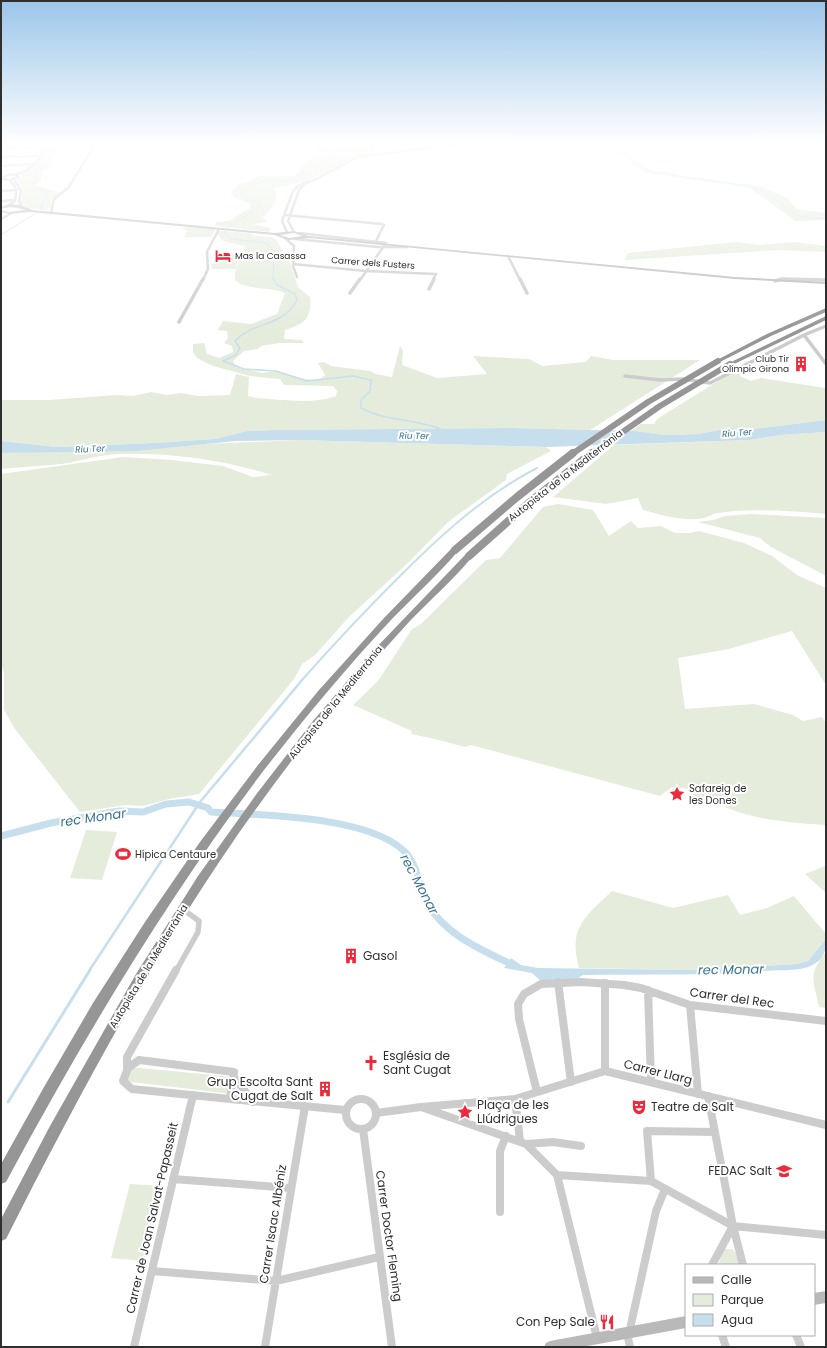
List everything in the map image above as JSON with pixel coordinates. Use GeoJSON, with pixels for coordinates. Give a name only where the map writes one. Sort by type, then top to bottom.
{"type":"FeatureCollection","features":[{"type":"Feature","properties":{"kind":"highway","name":"Autopista de la Mediterrània"},"geometry":{"type":"LineString","coordinates":[[1,1177],[104,995],[156,913],[218,822],[266,758],[336,674],[394,610],[455,550],[531,484],[592,438],[671,387],[718,361],[769,335],[826,310]]}},
{"type":"Feature","properties":{"kind":"highway","name":"Autopista de la Mediterrània"},"geometry":{"type":"LineString","coordinates":[[1,1234],[44,1150],[131,993],[174,923],[236,830],[301,742],[350,681],[409,615],[469,556],[530,500],[605,443],[665,403],[730,364],[826,318]]}},
{"type":"Feature","properties":{"kind":"main road"},"geometry":{"type":"LineString","coordinates":[[15,212],[22,207],[33,211]]}},
{"type":"Feature","properties":{"kind":"main road"},"geometry":{"type":"LineString","coordinates":[[1,211],[33,211],[238,230],[285,235],[297,238],[310,237],[775,281],[826,282]]}},
{"type":"Feature","properties":{"kind":"main road"},"geometry":{"type":"LineString","coordinates":[[285,235],[294,232],[297,238]]}},
{"type":"Feature","properties":{"kind":"main road"},"geometry":{"type":"LineString","coordinates":[[815,1299],[826,1296]]}},
{"type":"Feature","properties":{"kind":"main road"},"geometry":{"type":"LineString","coordinates":[[550,1347],[685,1322]]}},
{"type":"Feature","properties":{"kind":"street"},"geometry":{"type":"LineString","coordinates":[[51,213],[52,207]]}},
{"type":"Feature","properties":{"kind":"street"},"geometry":{"type":"LineString","coordinates":[[285,235],[282,222],[287,207]]}},
{"type":"Feature","properties":{"kind":"street"},"geometry":{"type":"LineString","coordinates":[[293,207],[289,225],[294,232]]}},
{"type":"Feature","properties":{"kind":"street"},"geometry":{"type":"LineString","coordinates":[[1,219],[15,212]]}},
{"type":"Feature","properties":{"kind":"street"},"geometry":{"type":"LineString","coordinates":[[284,215],[382,224],[384,225],[376,241]]}},
{"type":"Feature","properties":{"kind":"street"},"geometry":{"type":"LineString","coordinates":[[179,322],[190,305],[208,270],[207,252],[220,229]]}},
{"type":"Feature","properties":{"kind":"street"},"geometry":{"type":"LineString","coordinates":[[297,238],[376,241],[386,243],[385,245]]}},
{"type":"Feature","properties":{"kind":"street"},"geometry":{"type":"LineString","coordinates":[[297,238],[385,245]]}},
{"type":"Feature","properties":{"kind":"street"},"geometry":{"type":"LineString","coordinates":[[297,238],[293,264],[298,277]]}},
{"type":"Feature","properties":{"kind":"street"},"geometry":{"type":"LineString","coordinates":[[350,294],[385,245]]}},
{"type":"Feature","properties":{"kind":"street"},"geometry":{"type":"LineString","coordinates":[[508,256],[527,293]]}},
{"type":"Feature","properties":{"kind":"street","name":"Carrer dels Fusters"},"geometry":{"type":"LineString","coordinates":[[293,264],[366,272],[436,274],[429,290]]}},
{"type":"Feature","properties":{"kind":"street"},"geometry":{"type":"LineString","coordinates":[[626,376],[660,380],[682,379],[710,383],[731,371],[756,361],[804,335],[826,326]]}},
{"type":"Feature","properties":{"kind":"street"},"geometry":{"type":"LineString","coordinates":[[804,335],[824,359],[826,364]]}},
{"type":"Feature","properties":{"kind":"street"},"geometry":{"type":"LineString","coordinates":[[127,1069],[127,1057],[198,932],[199,921],[188,913]]}},
{"type":"Feature","properties":{"kind":"street"},"geometry":{"type":"LineString","coordinates":[[558,982],[571,1082]]}},
{"type":"Feature","properties":{"kind":"street","name":"Carrer del Rec"},"geometry":{"type":"LineString","coordinates":[[537,1092],[519,1019],[518,1004],[524,994],[541,984],[558,982],[605,983],[648,990],[690,1005],[826,1021]]}},
{"type":"Feature","properties":{"kind":"street"},"geometry":{"type":"LineString","coordinates":[[605,983],[605,1071]]}},
{"type":"Feature","properties":{"kind":"street"},"geometry":{"type":"LineString","coordinates":[[648,990],[652,1081]]}},
{"type":"Feature","properties":{"kind":"street"},"geometry":{"type":"LineString","coordinates":[[690,1005],[698,1094]]}},
{"type":"Feature","properties":{"kind":"street"},"geometry":{"type":"LineString","coordinates":[[230,1100],[234,1072],[139,1060],[131,1063],[127,1069],[123,1081],[132,1089],[230,1100],[345,1110]]}},
{"type":"Feature","properties":{"kind":"street","name":"Carrer Llarg"},"geometry":{"type":"LineString","coordinates":[[376,1113],[421,1107],[485,1103],[515,1099],[605,1071],[652,1081],[698,1094],[826,1125]]}},
{"type":"Feature","properties":{"kind":"street"},"geometry":{"type":"LineString","coordinates":[[234,1077],[253,1102]]}},
{"type":"Feature","properties":{"kind":"street","name":"Carrer de Joan Salvat-Papasseit"},"geometry":{"type":"LineString","coordinates":[[134,1347],[193,1095]]}},
{"type":"Feature","properties":{"kind":"street"},"geometry":{"type":"LineString","coordinates":[[708,1096],[733,1226],[743,1264]]}},
{"type":"Feature","properties":{"kind":"street"},"geometry":{"type":"LineString","coordinates":[[365,1099],[373,1104],[376,1113],[371,1125],[363,1129],[358,1129],[348,1124],[345,1110],[347,1106],[355,1100],[365,1099]]}},
{"type":"Feature","properties":{"kind":"street"},"geometry":{"type":"LineString","coordinates":[[515,1099],[523,1143]]}},
{"type":"Feature","properties":{"kind":"street","name":"Carrer Isaac Albéniz"},"geometry":{"type":"LineString","coordinates":[[265,1347],[305,1106]]}},
{"type":"Feature","properties":{"kind":"street"},"geometry":{"type":"LineString","coordinates":[[421,1107],[523,1143],[557,1175],[597,1338]]}},
{"type":"Feature","properties":{"kind":"street","name":"Carrer Doctor Fleming"},"geometry":{"type":"LineString","coordinates":[[363,1129],[392,1347]]}},
{"type":"Feature","properties":{"kind":"street"},"geometry":{"type":"LineString","coordinates":[[651,1181],[647,1131],[715,1132]]}},
{"type":"Feature","properties":{"kind":"street"},"geometry":{"type":"LineString","coordinates":[[500,1212],[500,1151],[506,1136]]}},
{"type":"Feature","properties":{"kind":"street"},"geometry":{"type":"LineString","coordinates":[[523,1143],[553,1142],[581,1146]]}},
{"type":"Feature","properties":{"kind":"street"},"geometry":{"type":"LineString","coordinates":[[557,1175],[651,1181],[733,1226],[826,1235]]}},
{"type":"Feature","properties":{"kind":"street"},"geometry":{"type":"LineString","coordinates":[[173,1179],[291,1188]]}},
{"type":"Feature","properties":{"kind":"street"},"geometry":{"type":"LineString","coordinates":[[630,1347],[628,1338],[656,1211],[665,1189]]}},
{"type":"Feature","properties":{"kind":"street"},"geometry":{"type":"LineString","coordinates":[[713,1264],[733,1226]]}},
{"type":"Feature","properties":{"kind":"street"},"geometry":{"type":"LineString","coordinates":[[152,1270],[276,1281],[379,1257]]}},
{"type":"Feature","properties":{"kind":"street"},"geometry":{"type":"LineString","coordinates":[[722,1336],[726,1347]]}},
{"type":"Feature","properties":{"kind":"street"},"geometry":{"type":"LineString","coordinates":[[796,1336],[801,1347]]}},
{"type":"Feature","properties":{"kind":"green space"},"geometry":{"type":"Polygon","coordinates":[[[26,207],[51,207],[47,210],[30,208],[31,210],[26,207]]]}},
{"type":"Feature","properties":{"kind":"green space"},"geometry":{"type":"Polygon","coordinates":[[[272,207],[262,218],[267,220],[266,222],[252,224],[271,228],[269,232],[215,226],[216,222],[229,221],[250,208],[272,207]]]}},
{"type":"Feature","properties":{"kind":"green space"},"geometry":{"type":"Polygon","coordinates":[[[776,207],[794,207],[796,209],[826,213],[826,220],[795,221],[776,207]]]}},
{"type":"Feature","properties":{"kind":"green space"},"geometry":{"type":"Polygon","coordinates":[[[184,227],[215,230],[211,237],[185,237],[187,230],[182,229],[184,227]]]}},
{"type":"Feature","properties":{"kind":"green space"},"geometry":{"type":"Polygon","coordinates":[[[216,232],[250,233],[254,236],[272,237],[276,240],[290,263],[298,287],[310,297],[310,311],[305,320],[302,323],[285,330],[284,339],[302,340],[304,343],[280,343],[244,351],[233,361],[236,367],[262,373],[277,371],[304,379],[319,380],[325,375],[318,363],[324,362],[331,366],[370,371],[376,374],[392,377],[400,346],[403,350],[402,365],[437,378],[487,374],[473,356],[529,359],[542,366],[586,362],[591,356],[613,360],[700,360],[590,430],[511,428],[272,430],[247,431],[215,439],[57,447],[1,441],[1,400],[49,400],[116,395],[133,396],[151,392],[166,395],[181,393],[198,396],[230,395],[236,374],[249,377],[248,396],[255,398],[306,401],[327,399],[336,396],[337,391],[333,386],[284,385],[280,379],[250,376],[213,366],[197,358],[193,352],[193,344],[204,343],[207,354],[219,358],[233,352],[232,346],[224,343],[228,338],[227,331],[218,330],[223,321],[251,324],[277,314],[285,293],[246,286],[235,280],[235,272],[245,246],[223,241],[216,232]]]}},
{"type":"Feature","properties":{"kind":"green space"},"geometry":{"type":"Polygon","coordinates":[[[736,242],[760,245],[794,242],[826,246],[826,252],[778,250],[625,260],[628,253],[736,242]]]}},
{"type":"Feature","properties":{"kind":"green space"},"geometry":{"type":"Polygon","coordinates":[[[232,254],[239,254],[236,269],[212,269],[211,264],[227,260],[232,254]]]}},
{"type":"Feature","properties":{"kind":"green space"},"geometry":{"type":"Polygon","coordinates":[[[739,368],[740,376],[751,381],[761,378],[826,388],[826,420],[753,429],[729,428],[698,434],[665,435],[631,431],[641,424],[654,424],[657,419],[739,368]]]}},
{"type":"Feature","properties":{"kind":"green space"},"geometry":{"type":"Polygon","coordinates":[[[826,432],[826,514],[758,510],[731,511],[716,513],[704,518],[688,519],[643,510],[638,498],[606,504],[553,497],[614,445],[749,440],[781,435],[826,432]]]}},
{"type":"Feature","properties":{"kind":"green space"},"geometry":{"type":"Polygon","coordinates":[[[298,440],[546,447],[551,451],[507,474],[506,480],[448,522],[408,563],[349,617],[315,655],[302,664],[294,679],[199,794],[169,799],[143,806],[126,805],[80,812],[15,729],[4,710],[4,673],[1,661],[1,474],[123,457],[172,460],[223,466],[253,477],[271,475],[215,461],[156,454],[118,454],[62,464],[1,469],[1,453],[298,440]]]}},
{"type":"Feature","properties":{"kind":"green space"},"geometry":{"type":"Polygon","coordinates":[[[558,504],[593,510],[609,536],[631,521],[638,528],[661,526],[675,533],[690,533],[699,531],[744,543],[772,556],[797,575],[826,588],[826,685],[792,631],[729,649],[678,658],[685,709],[754,704],[793,715],[803,721],[822,717],[826,723],[826,825],[780,821],[749,815],[720,804],[708,797],[695,798],[689,789],[672,787],[660,796],[471,745],[465,747],[411,734],[412,731],[353,705],[378,681],[412,629],[421,624],[486,560],[500,558],[543,507],[558,504]]]}},
{"type":"Feature","properties":{"kind":"green space"},"geometry":{"type":"Polygon","coordinates":[[[751,514],[826,518],[826,576],[771,547],[760,538],[698,522],[713,520],[725,516],[751,514]]]}},
{"type":"Feature","properties":{"kind":"green space"},"geometry":{"type":"Polygon","coordinates":[[[86,830],[117,832],[102,880],[70,878],[86,830]]]}},
{"type":"Feature","properties":{"kind":"green space"},"geometry":{"type":"Polygon","coordinates":[[[825,866],[826,867],[826,893],[805,874],[825,866]]]}},
{"type":"Feature","properties":{"kind":"green space"},"geometry":{"type":"Polygon","coordinates":[[[612,891],[673,908],[728,895],[740,915],[767,908],[794,896],[826,934],[826,939],[808,961],[797,964],[689,970],[579,968],[576,954],[577,932],[587,916],[612,891]]]}},
{"type":"Feature","properties":{"kind":"green space"},"geometry":{"type":"Polygon","coordinates":[[[826,952],[826,1008],[819,1007],[814,984],[814,972],[816,966],[826,952]]]}},
{"type":"Feature","properties":{"kind":"green space"},"geometry":{"type":"Polygon","coordinates":[[[129,1067],[234,1077],[232,1094],[123,1081],[129,1067]]]}},
{"type":"Feature","properties":{"kind":"green space"},"geometry":{"type":"Polygon","coordinates":[[[130,1184],[163,1186],[145,1261],[111,1258],[130,1184]]]}},
{"type":"Feature","properties":{"kind":"green space"},"geometry":{"type":"Polygon","coordinates":[[[724,1249],[732,1249],[736,1253],[740,1264],[718,1264],[724,1249]]]}},
{"type":"Feature","properties":{"kind":"water","name":"Riu Ter"},"geometry":{"type":"Polygon","coordinates":[[[826,420],[826,432],[781,435],[749,440],[546,447],[298,440],[236,441],[136,451],[1,453],[1,441],[57,447],[215,439],[247,431],[272,430],[511,428],[634,431],[665,435],[698,434],[729,428],[753,429],[826,420]]]}},
{"type":"Feature","properties":{"kind":"water"},"geometry":{"type":"Polygon","coordinates":[[[826,939],[823,956],[817,962],[808,967],[792,970],[740,973],[583,975],[577,979],[542,982],[532,973],[504,968],[511,958],[521,965],[538,968],[689,970],[797,964],[808,961],[826,939]]]}},
{"type":"Feature","properties":{"kind":"waterway"},"geometry":{"type":"LineString","coordinates":[[228,227],[259,207]]}},
{"type":"Feature","properties":{"kind":"waterway"},"geometry":{"type":"LineString","coordinates":[[786,207],[799,216],[826,219]]}},
{"type":"Feature","properties":{"kind":"waterway"},"geometry":{"type":"LineString","coordinates":[[1,235],[36,213]]}},
{"type":"Feature","properties":{"kind":"waterway"},"geometry":{"type":"LineString","coordinates":[[226,230],[224,233],[232,239],[267,243],[272,249],[274,260],[273,279]]}},
{"type":"Feature","properties":{"kind":"waterway"},"geometry":{"type":"LineString","coordinates":[[273,279],[277,285],[295,294],[297,300],[291,309],[284,315],[243,334],[235,341],[240,348],[236,355],[223,361],[244,369],[276,371],[307,381],[353,376],[371,380],[370,391],[361,400],[361,408],[381,416],[423,423],[443,430]]}},
{"type":"Feature","properties":{"kind":"waterway"},"geometry":{"type":"LineString","coordinates":[[302,680],[373,603],[446,532],[498,491],[537,468]]}},
{"type":"Feature","properties":{"kind":"waterway"},"geometry":{"type":"LineString","coordinates":[[89,971],[200,802],[303,679]]}},
{"type":"Feature","properties":{"kind":"waterway","name":"rec Monar"},"geometry":{"type":"LineString","coordinates":[[1,836],[51,823],[119,811],[143,812],[166,804],[189,802],[208,808],[211,812],[285,816],[340,824],[366,831],[387,839],[404,851],[409,856],[415,868],[426,901],[443,923],[465,940],[515,966]]}},
{"type":"Feature","properties":{"kind":"waterway"},"geometry":{"type":"LineString","coordinates":[[8,1102],[90,970]]}},
{"type":"Feature","properties":{"kind":"place","name":"Mas la Casassa"},"geometry":{"type":"Point","coordinates":[223,256]}},
{"type":"Feature","properties":{"kind":"place","name":"Club Tir Olímpic Girona"},"geometry":{"type":"Point","coordinates":[801,364]}},
{"type":"Feature","properties":{"kind":"place","name":"Safareig de les Dones"},"geometry":{"type":"Point","coordinates":[677,794]}},
{"type":"Feature","properties":{"kind":"place","name":"Hípica Centaure"},"geometry":{"type":"Point","coordinates":[123,854]}},
{"type":"Feature","properties":{"kind":"place","name":"Gasol"},"geometry":{"type":"Point","coordinates":[351,956]}},
{"type":"Feature","properties":{"kind":"place","name":"Església de Sant Cugat"},"geometry":{"type":"Point","coordinates":[371,1063]}},
{"type":"Feature","properties":{"kind":"place","name":"Grup Escolta Sant Cugat de Salt"},"geometry":{"type":"Point","coordinates":[325,1089]}},
{"type":"Feature","properties":{"kind":"place","name":"Teatre de Salt"},"geometry":{"type":"Point","coordinates":[639,1107]}},
{"type":"Feature","properties":{"kind":"place","name":"Plaça de les Llúdrigues"},"geometry":{"type":"Point","coordinates":[465,1112]}},
{"type":"Feature","properties":{"kind":"place","name":"FEDAC Salt"},"geometry":{"type":"Point","coordinates":[784,1171]}},
{"type":"Feature","properties":{"kind":"place","name":"Con Pep Sale"},"geometry":{"type":"Point","coordinates":[607,1322]}}]}
